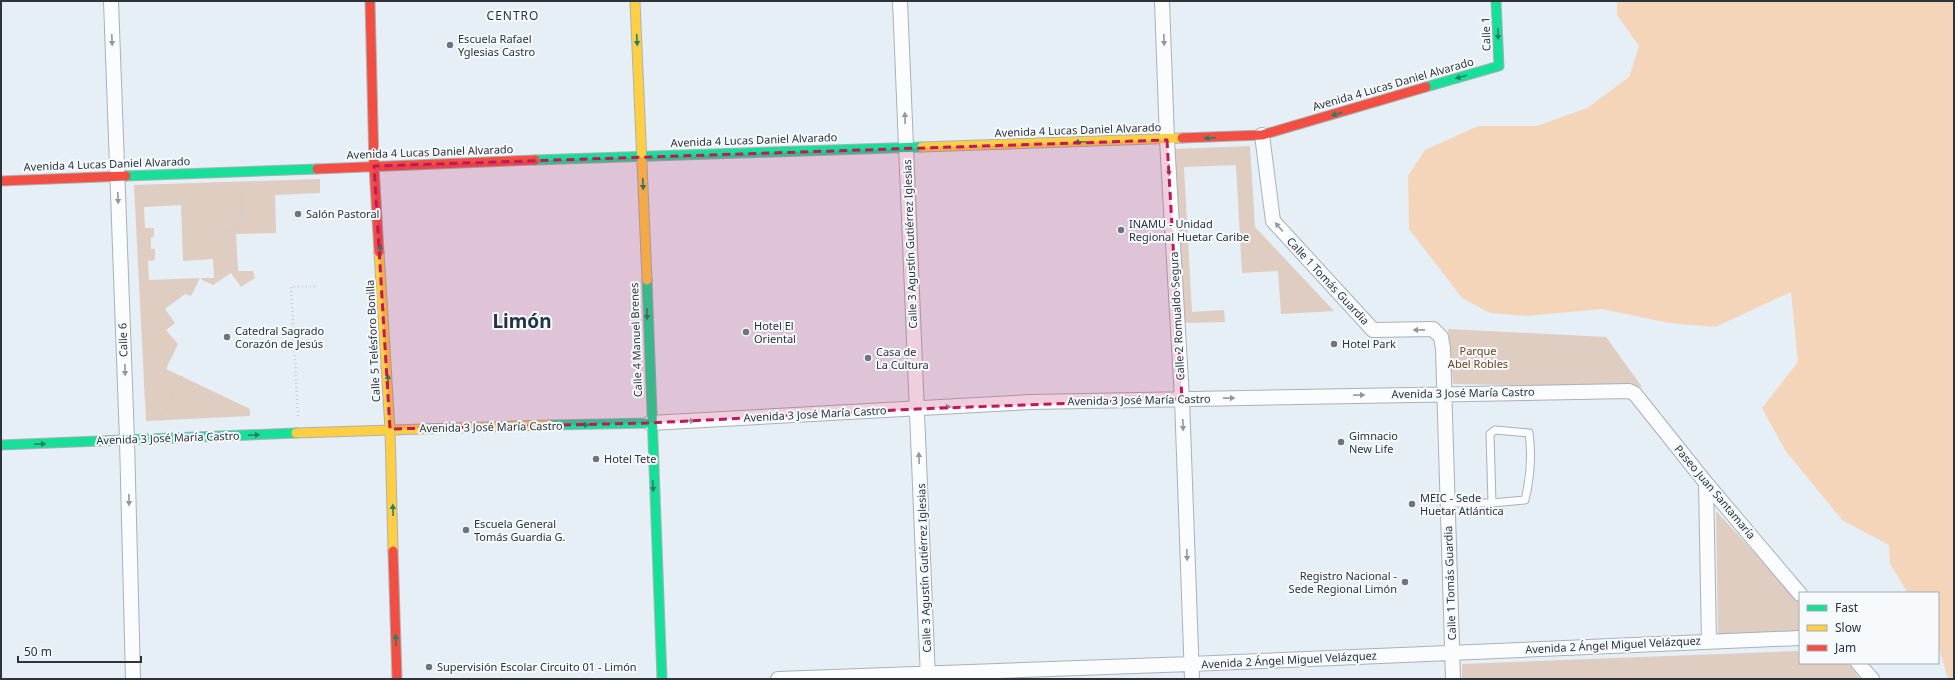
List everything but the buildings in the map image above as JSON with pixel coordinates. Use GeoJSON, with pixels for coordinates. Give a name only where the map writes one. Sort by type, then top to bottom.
{"type":"FeatureCollection","features":[{"type":"Feature","properties":{"kind":"street","name":"Calle 6"},"geometry":{"type":"LineString","coordinates":[[111,1],[134,679]]}},
{"type":"Feature","properties":{"kind":"street","name":"Calle 5 Telésforo Bonilla"},"geometry":{"type":"LineString","coordinates":[[370,1],[374,166],[390,429],[398,679]]}},
{"type":"Feature","properties":{"kind":"street","name":"Calle 4 Manuel Brenes"},"geometry":{"type":"LineString","coordinates":[[635,1],[642,156],[650,423],[662,679]]}},
{"type":"Feature","properties":{"kind":"street","name":"Calle 3 Agustín Gutiérrez Iglesias"},"geometry":{"type":"LineString","coordinates":[[900,1],[928,676]]}},
{"type":"Feature","properties":{"kind":"street","name":"Calle 2 Romualdo Segura"},"geometry":{"type":"LineString","coordinates":[[1162,1],[1167,140],[1182,399],[1192,679]]}},
{"type":"Feature","properties":{"kind":"street","name":"Calle 1"},"geometry":{"type":"LineString","coordinates":[[1496,1],[1499,66]]}},
{"type":"Feature","properties":{"kind":"street","name":"Avenida 4 Lucas Daniel Alvarado"},"geometry":{"type":"LineString","coordinates":[[1,181],[642,156],[1167,140],[1262,135],[1499,66]]}},
{"type":"Feature","properties":{"kind":"street","name":"Calle 1 Tomás Guardia"},"geometry":{"type":"LineString","coordinates":[[1262,135],[1273,221],[1373,330],[1433,329],[1441,337],[1448,502],[1453,679]]}},
{"type":"Feature","properties":{"kind":"street","name":"Avenida 3 José María Castro"},"geometry":{"type":"LineString","coordinates":[[1,445],[390,429],[650,423],[1031,402],[1444,393],[1630,391]]}},
{"type":"Feature","properties":{"kind":"street","name":"Paseo Juan Santamaría"},"geometry":{"type":"LineString","coordinates":[[1630,391],[1635,394],[1706,483],[1799,593]]}},
{"type":"Feature","properties":{"kind":"street"},"geometry":{"type":"LineString","coordinates":[[1706,483],[1709,641]]}},
{"type":"Feature","properties":{"kind":"street","name":"Avenida 2 Ángel Miguel Velázquez"},"geometry":{"type":"LineString","coordinates":[[778,679],[928,676],[1799,638]]}},
{"type":"Feature","properties":{"kind":"street"},"geometry":{"type":"LineString","coordinates":[[1859,664],[1872,679]]}},
{"type":"Feature","properties":{"kind":"lane"},"geometry":{"type":"LineString","coordinates":[[1448,502],[1492,503],[1525,500],[1528,480],[1529,433],[1495,430],[1490,434],[1492,503]]}},
{"type":"Feature","properties":{"kind":"path"},"geometry":{"type":"LineString","coordinates":[[227,259],[225,229],[242,228],[239,171]]}},
{"type":"Feature","properties":{"kind":"path"},"geometry":{"type":"LineString","coordinates":[[298,433],[291,287],[318,286]]}},
{"type":"Feature","properties":{"kind":"path"},"geometry":{"type":"LineString","coordinates":[[152,439],[182,376]]}},
{"type":"Feature","properties":{"kind":"highlighted area"},"geometry":{"type":"Polygon","coordinates":[[[1167,140],[1182,399],[917,409],[650,423],[390,429],[374,166],[1167,140]]]}},
{"type":"Feature","properties":{"kind":"green space"},"geometry":{"type":"Polygon","coordinates":[[[1250,146],[1255,227],[1334,311],[1281,314],[1278,271],[1242,273],[1236,165],[1184,167],[1192,312],[1224,310],[1225,322],[1184,323],[1173,149],[1250,146]]]}},
{"type":"Feature","properties":{"kind":"green space"},"geometry":{"type":"Polygon","coordinates":[[[320,179],[320,193],[275,195],[276,233],[236,234],[238,271],[253,271],[255,278],[241,287],[231,273],[213,285],[202,280],[201,278],[214,278],[213,259],[183,261],[181,205],[144,207],[145,228],[154,228],[154,237],[151,237],[151,249],[155,249],[155,260],[148,261],[149,280],[200,278],[191,296],[185,294],[165,309],[175,323],[166,330],[178,344],[166,369],[250,409],[250,416],[146,421],[134,185],[320,179]]]}},
{"type":"Feature","properties":{"kind":"green space","name":"Parque Abel Robles"},"geometry":{"type":"Polygon","coordinates":[[[1448,329],[1606,337],[1642,387],[1453,384],[1448,329]]]}},
{"type":"Feature","properties":{"kind":"green space"},"geometry":{"type":"Polygon","coordinates":[[[1716,511],[1799,601],[1799,632],[1718,635],[1716,511]]]}},
{"type":"Feature","properties":{"kind":"green space"},"geometry":{"type":"Polygon","coordinates":[[[1799,651],[1799,664],[1849,664],[1860,679],[1462,679],[1462,664],[1799,651]]]}},
{"type":"Feature","properties":{"kind":"shaded area"},"geometry":{"type":"Polygon","coordinates":[[[1617,1],[1954,1],[1954,679],[1948,679],[1939,648],[1939,592],[1907,592],[1890,564],[1889,545],[1842,520],[1785,450],[1762,408],[1798,362],[1791,292],[1715,327],[1669,323],[1602,309],[1527,316],[1490,313],[1462,298],[1409,229],[1408,176],[1425,150],[1478,126],[1537,126],[1587,108],[1629,77],[1639,46],[1617,15],[1617,1]]]}},
{"type":"Feature","properties":{"kind":"traffic: fast"},"geometry":{"type":"LineString","coordinates":[[1426,87],[1499,66],[1496,1]]}},
{"type":"Feature","properties":{"kind":"traffic: fast"},"geometry":{"type":"LineString","coordinates":[[535,160],[922,147]]}},
{"type":"Feature","properties":{"kind":"traffic: fast"},"geometry":{"type":"LineString","coordinates":[[126,176],[317,169]]}},
{"type":"Feature","properties":{"kind":"traffic: fast"},"geometry":{"type":"LineString","coordinates":[[647,280],[662,679]]}},
{"type":"Feature","properties":{"kind":"traffic: fast"},"geometry":{"type":"LineString","coordinates":[[550,425],[650,423]]}},
{"type":"Feature","properties":{"kind":"traffic: fast"},"geometry":{"type":"LineString","coordinates":[[1,445],[296,433]]}},
{"type":"Feature","properties":{"kind":"traffic: slow"},"geometry":{"type":"LineString","coordinates":[[635,1],[647,280]]}},
{"type":"Feature","properties":{"kind":"traffic: slow"},"geometry":{"type":"LineString","coordinates":[[922,147],[1182,138]]}},
{"type":"Feature","properties":{"kind":"traffic: slow"},"geometry":{"type":"LineString","coordinates":[[379,252],[390,429],[393,551]]}},
{"type":"Feature","properties":{"kind":"traffic: slow"},"geometry":{"type":"LineString","coordinates":[[296,433],[550,425]]}},
{"type":"Feature","properties":{"kind":"traffic: jam"},"geometry":{"type":"LineString","coordinates":[[370,1],[374,166],[379,252]]}},
{"type":"Feature","properties":{"kind":"traffic: jam"},"geometry":{"type":"LineString","coordinates":[[1182,138],[1262,135],[1426,87]]}},
{"type":"Feature","properties":{"kind":"traffic: jam"},"geometry":{"type":"LineString","coordinates":[[317,169],[535,160]]}},
{"type":"Feature","properties":{"kind":"traffic: jam"},"geometry":{"type":"LineString","coordinates":[[1,181],[126,176]]}},
{"type":"Feature","properties":{"kind":"traffic: jam"},"geometry":{"type":"LineString","coordinates":[[393,551],[397,679]]}},
{"type":"Feature","properties":{"kind":"place","name":"Escuela Rafael Yglesias Castro"},"geometry":{"type":"Point","coordinates":[450,45]}},
{"type":"Feature","properties":{"kind":"place","name":"Salón Pastoral"},"geometry":{"type":"Point","coordinates":[298,214]}},
{"type":"Feature","properties":{"kind":"place","name":"INAMU - Unidad Regional Huetar Caribe"},"geometry":{"type":"Point","coordinates":[1121,230]}},
{"type":"Feature","properties":{"kind":"place","name":"Hotel El Oriental"},"geometry":{"type":"Point","coordinates":[746,332]}},
{"type":"Feature","properties":{"kind":"place","name":"Catedral Sagrado Corazón de Jesús"},"geometry":{"type":"Point","coordinates":[227,337]}},
{"type":"Feature","properties":{"kind":"place","name":"Hotel Park"},"geometry":{"type":"Point","coordinates":[1334,344]}},
{"type":"Feature","properties":{"kind":"place","name":"Casa de La Cultura"},"geometry":{"type":"Point","coordinates":[868,358]}},
{"type":"Feature","properties":{"kind":"place","name":"Gimnacio New Life"},"geometry":{"type":"Point","coordinates":[1341,442]}},
{"type":"Feature","properties":{"kind":"place","name":"Hotel Tete"},"geometry":{"type":"Point","coordinates":[596,459]}},
{"type":"Feature","properties":{"kind":"place","name":"MEIC - Sede Huetar Atlántica"},"geometry":{"type":"Point","coordinates":[1412,504]}},
{"type":"Feature","properties":{"kind":"place","name":"Escuela General Tomás Guardia G."},"geometry":{"type":"Point","coordinates":[466,530]}},
{"type":"Feature","properties":{"kind":"place","name":"Registro Nacional - Sede Regional Limón"},"geometry":{"type":"Point","coordinates":[1405,582]}},
{"type":"Feature","properties":{"kind":"place","name":"Supervisión Escolar Circuito 01 - Limón"},"geometry":{"type":"Point","coordinates":[429,667]}},
{"type":"Feature","properties":{"kind":"district","name":"CENTRO"},"geometry":{"type":"Point","coordinates":[513,16]}},
{"type":"Feature","properties":{"kind":"district","name":"Limón"},"geometry":{"type":"Point","coordinates":[522,321]}}]}
